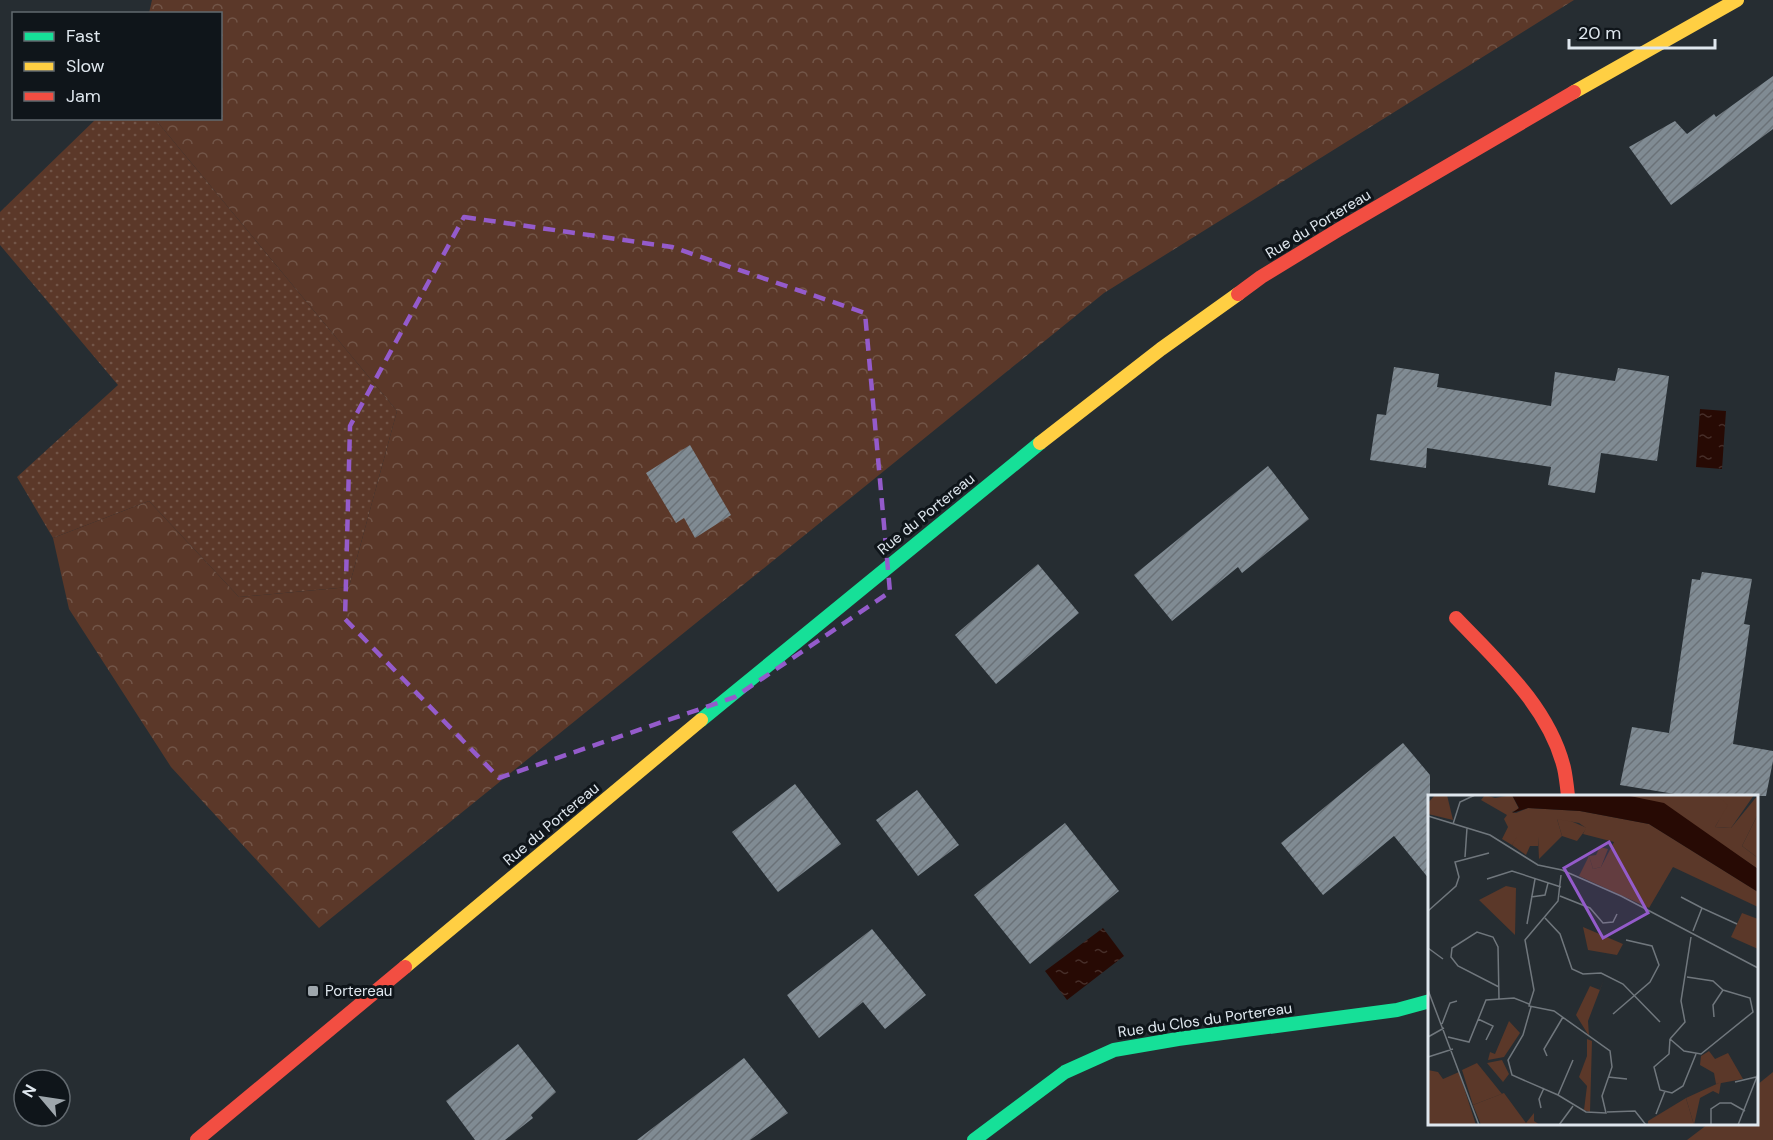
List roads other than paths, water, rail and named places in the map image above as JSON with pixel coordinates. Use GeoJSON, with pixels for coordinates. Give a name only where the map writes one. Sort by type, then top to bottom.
{"type":"FeatureCollection","features":[{"type":"Feature","properties":{"kind":"street","name":"Rue du Portereau"},"geometry":{"type":"LineString","coordinates":[[197,1140],[1035,446],[1161,349],[1261,277],[1338,230],[1737,0]]}},
{"type":"Feature","properties":{"kind":"street"},"geometry":{"type":"LineString","coordinates":[[1456,618],[1524,691],[1552,733],[1568,780],[1568,795]]}},
{"type":"Feature","properties":{"kind":"street","name":"Rue du Clos du Portereau"},"geometry":{"type":"LineString","coordinates":[[974,1140],[1065,1072],[1114,1050],[1178,1039],[1397,1010],[1428,1002]]}},
{"type":"Feature","properties":{"kind":"water"},"geometry":{"type":"Polygon","coordinates":[[[1700,409],[1726,411],[1722,469],[1696,467],[1700,409]]]}},
{"type":"Feature","properties":{"kind":"water"},"geometry":{"type":"Polygon","coordinates":[[[1103,928],[1124,956],[1067,1000],[1045,971],[1103,928]]]}},
{"type":"Feature","properties":{"kind":"place","name":"Portereau"},"geometry":{"type":"Point","coordinates":[313,991]}}]}
